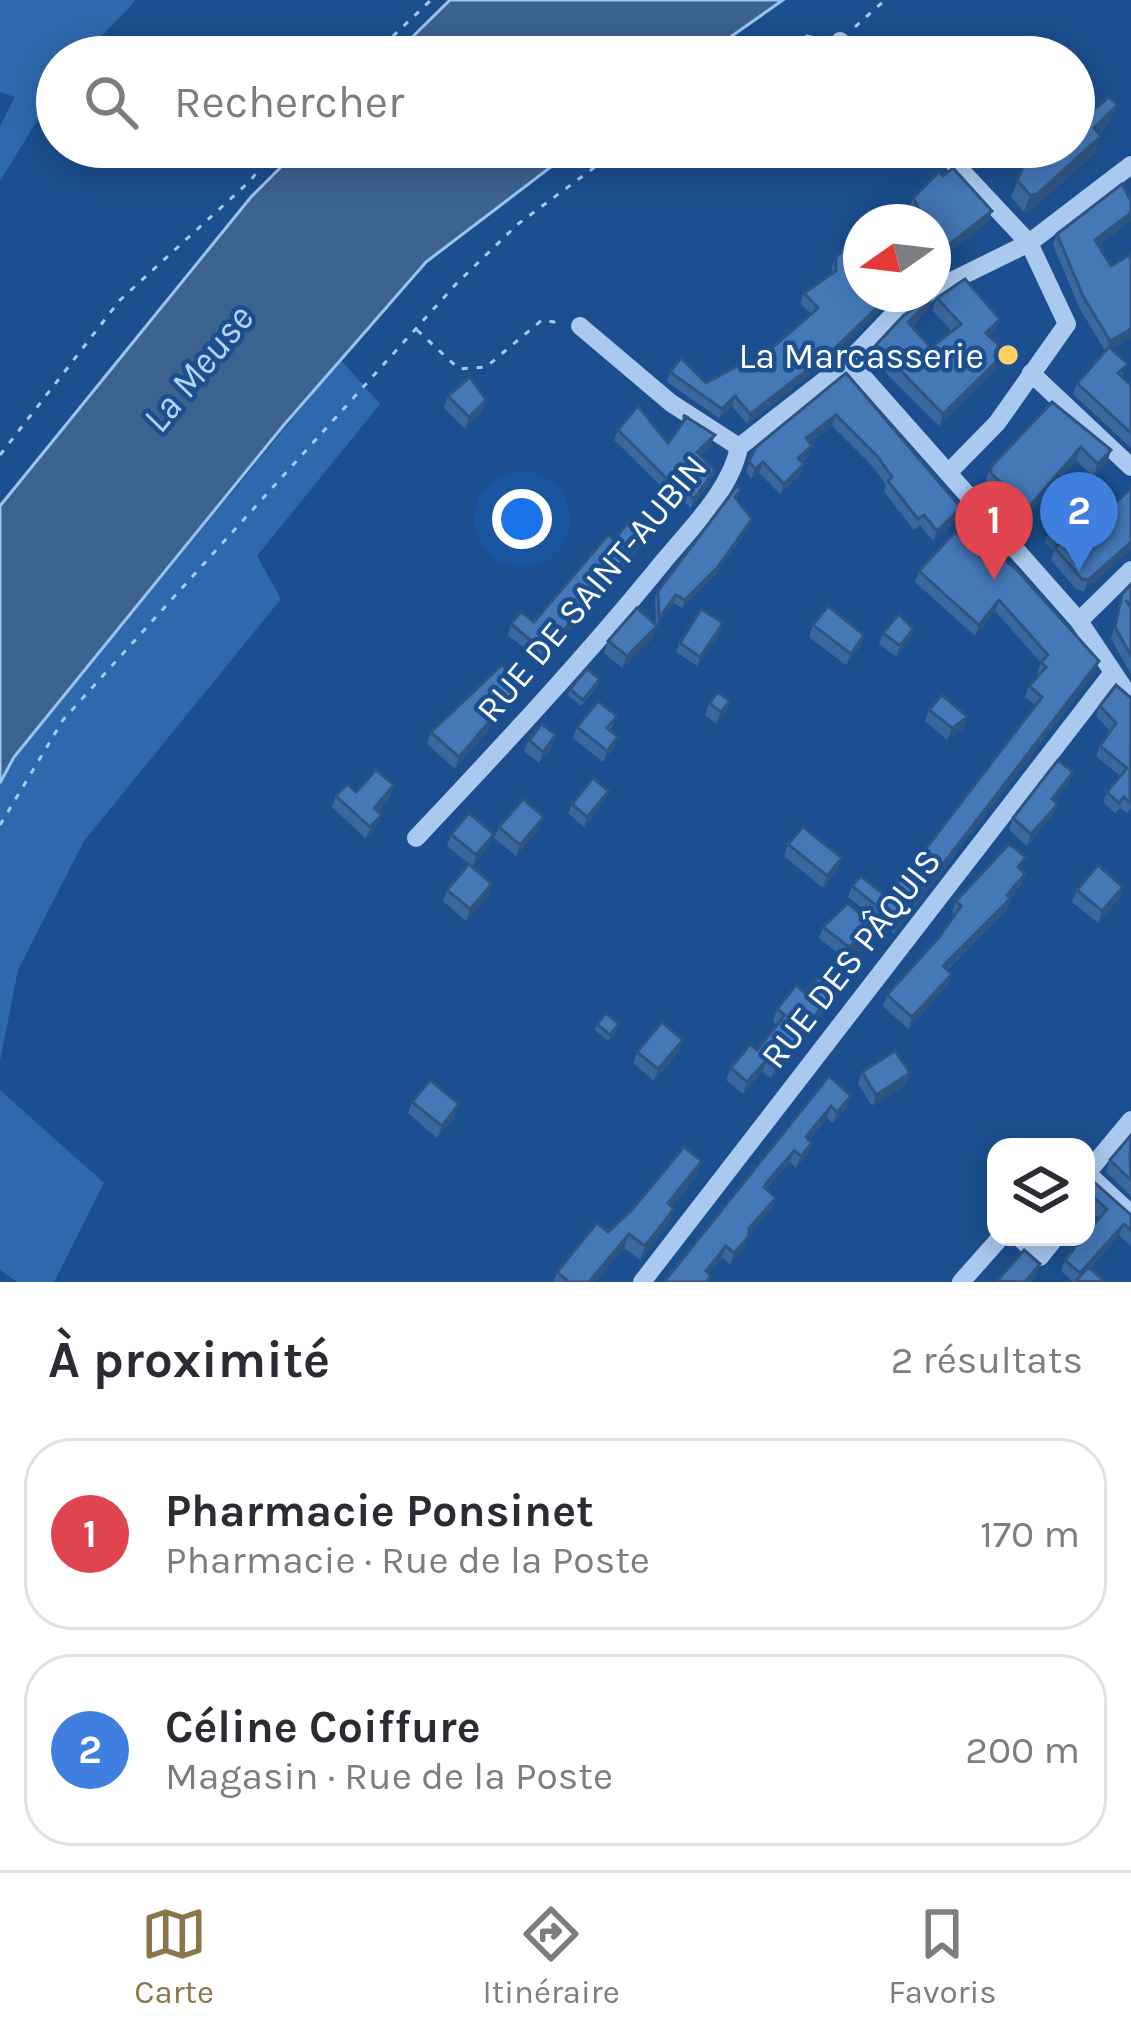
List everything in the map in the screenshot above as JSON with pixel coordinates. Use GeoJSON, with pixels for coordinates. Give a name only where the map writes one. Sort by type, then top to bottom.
{"type":"FeatureCollection","features":[{"type":"Feature","properties":{"kind":"street","name":"RUE DE SAINT-AUBIN"},"geometry":{"type":"LineString","coordinates":[[951,282],[1029,243],[1131,165]]}},
{"type":"Feature","properties":{"kind":"street"},"geometry":{"type":"LineString","coordinates":[[949,472],[997,423],[1067,324],[1029,243],[959,168]]}},
{"type":"Feature","properties":{"kind":"street","name":"RUE DE SAINT-AUBIN"},"geometry":{"type":"LineString","coordinates":[[416,838],[631,602],[718,491],[736,465],[739,447],[849,361],[898,312]]}},
{"type":"Feature","properties":{"kind":"street"},"geometry":{"type":"LineString","coordinates":[[580,326],[671,404],[739,447]]}},
{"type":"Feature","properties":{"kind":"street"},"geometry":{"type":"LineString","coordinates":[[849,361],[1079,621],[1131,699]]}},
{"type":"Feature","properties":{"kind":"street"},"geometry":{"type":"LineString","coordinates":[[1030,373],[1131,467]]}},
{"type":"Feature","properties":{"kind":"street"},"geometry":{"type":"LineString","coordinates":[[1079,621],[1131,570]]}},
{"type":"Feature","properties":{"kind":"street","name":"RUE DES PÂQUIS"},"geometry":{"type":"LineString","coordinates":[[642,1282],[1111,674]]}},
{"type":"Feature","properties":{"kind":"street"},"geometry":{"type":"LineString","coordinates":[[1131,1120],[1088,1173],[1131,1214]]}},
{"type":"Feature","properties":{"kind":"street"},"geometry":{"type":"LineString","coordinates":[[961,1282],[993,1246]]}},
{"type":"Feature","properties":{"kind":"street"},"geometry":{"type":"LineString","coordinates":[[1028,1246],[1040,1257],[1049,1246]]}},
{"type":"Feature","properties":{"kind":"path"},"geometry":{"type":"LineString","coordinates":[[393,36],[431,0]]}},
{"type":"Feature","properties":{"kind":"path"},"geometry":{"type":"LineString","coordinates":[[845,36],[885,0]]}},
{"type":"Feature","properties":{"kind":"path"},"geometry":{"type":"LineString","coordinates":[[0,455],[120,300],[261,168]]}},
{"type":"Feature","properties":{"kind":"path"},"geometry":{"type":"LineString","coordinates":[[0,825],[63,720],[416,329],[518,224],[594,168]]}},
{"type":"Feature","properties":{"kind":"path"},"geometry":{"type":"LineString","coordinates":[[416,329],[459,369],[486,367],[542,320],[580,326]]}},
{"type":"Feature","properties":{"kind":"shaded area"},"geometry":{"type":"Polygon","coordinates":[[[0,0],[136,0],[102,36],[36,36],[36,123],[0,181],[0,126],[15,97],[0,92],[0,0]]]}},
{"type":"Feature","properties":{"kind":"shaded area"},"geometry":{"type":"Polygon","coordinates":[[[341,360],[380,404],[257,556],[281,599],[84,841],[18,970],[0,1061],[0,783],[14,757],[341,360]]]}},
{"type":"Feature","properties":{"kind":"shaded area"},"geometry":{"type":"Polygon","coordinates":[[[0,1090],[104,1183],[54,1282],[17,1282],[0,1270],[0,1090]]]}},
{"type":"Feature","properties":{"kind":"water"},"geometry":{"type":"Polygon","coordinates":[[[450,0],[783,0],[732,36],[413,36],[450,0]]]}},
{"type":"Feature","properties":{"kind":"water","name":"La Meuse"},"geometry":{"type":"Polygon","coordinates":[[[280,168],[549,168],[426,262],[283,426],[14,757],[0,783],[0,506],[251,197],[280,168]]]}},
{"type":"Feature","properties":{"kind":"building"},"geometry":{"type":"Polygon","coordinates":[[[1109,97],[1117,105],[1095,127],[1095,109],[1109,97]]]}},
{"type":"Feature","properties":{"kind":"building"},"geometry":{"type":"Polygon","coordinates":[[[953,168],[992,211],[951,243],[951,204],[916,204],[913,198],[939,172],[943,176],[953,168]]]}},
{"type":"Feature","properties":{"kind":"building"},"geometry":{"type":"Polygon","coordinates":[[[1023,168],[1066,168],[1037,194],[1030,195],[1017,180],[1023,168]]]}},
{"type":"Feature","properties":{"kind":"building"},"geometry":{"type":"Polygon","coordinates":[[[1122,184],[1131,213],[1095,240],[1111,266],[1131,254],[1131,329],[1110,341],[1083,296],[1057,234],[1122,184]]]}},
{"type":"Feature","properties":{"kind":"building"},"geometry":{"type":"Polygon","coordinates":[[[843,251],[843,312],[872,312],[832,351],[750,414],[735,396],[722,409],[670,372],[681,358],[706,383],[745,362],[749,368],[818,308],[804,293],[836,271],[836,257],[843,251]]]}},
{"type":"Feature","properties":{"kind":"building"},"geometry":{"type":"Polygon","coordinates":[[[965,279],[1000,319],[986,333],[1006,352],[943,414],[876,345],[904,315],[918,312],[908,322],[931,348],[961,324],[950,312],[951,288],[965,279]]]}},
{"type":"Feature","properties":{"kind":"building"},"geometry":{"type":"Polygon","coordinates":[[[1109,347],[1128,364],[1118,373],[1131,385],[1131,433],[1077,383],[1109,347]]]}},
{"type":"Feature","properties":{"kind":"building"},"geometry":{"type":"Polygon","coordinates":[[[846,373],[961,508],[937,531],[924,515],[918,519],[888,481],[892,477],[877,456],[836,415],[806,438],[812,446],[798,458],[804,464],[784,484],[763,462],[755,469],[749,461],[756,447],[846,373]]]}},
{"type":"Feature","properties":{"kind":"building"},"geometry":{"type":"Polygon","coordinates":[[[470,377],[486,400],[469,417],[448,396],[470,377]]]}},
{"type":"Feature","properties":{"kind":"building"},"geometry":{"type":"Polygon","coordinates":[[[1052,402],[1111,450],[1098,464],[1081,447],[1028,508],[991,473],[991,467],[1052,402]]]}},
{"type":"Feature","properties":{"kind":"building"},"geometry":{"type":"Polygon","coordinates":[[[638,406],[668,443],[687,417],[715,435],[697,452],[715,470],[694,499],[685,490],[682,494],[618,430],[638,406]]]}},
{"type":"Feature","properties":{"kind":"building"},"geometry":{"type":"Polygon","coordinates":[[[737,486],[741,489],[735,497],[752,519],[717,568],[685,600],[676,595],[659,618],[658,591],[737,486]]]}},
{"type":"Feature","properties":{"kind":"building"},"geometry":{"type":"Polygon","coordinates":[[[1131,488],[1131,542],[1088,580],[1082,579],[1055,548],[1061,542],[1049,531],[1083,496],[1102,516],[1131,488]]]}},
{"type":"Feature","properties":{"kind":"building"},"geometry":{"type":"Polygon","coordinates":[[[628,522],[646,534],[545,652],[511,624],[521,612],[534,622],[608,535],[615,540],[628,522]]]}},
{"type":"Feature","properties":{"kind":"building"},"geometry":{"type":"Polygon","coordinates":[[[955,532],[989,564],[997,554],[1016,569],[1099,661],[898,923],[852,886],[861,876],[886,896],[1042,697],[1029,686],[1046,667],[1041,662],[1048,655],[999,600],[979,625],[919,571],[955,532]]]}},
{"type":"Feature","properties":{"kind":"building"},"geometry":{"type":"Polygon","coordinates":[[[1131,584],[1131,603],[1127,602],[1131,656],[1115,627],[1122,594],[1131,584]]]}},
{"type":"Feature","properties":{"kind":"building"},"geometry":{"type":"Polygon","coordinates":[[[828,606],[864,635],[851,654],[813,625],[828,606]]]}},
{"type":"Feature","properties":{"kind":"building"},"geometry":{"type":"Polygon","coordinates":[[[637,608],[657,626],[627,656],[608,641],[637,608]]]}},
{"type":"Feature","properties":{"kind":"building"},"geometry":{"type":"Polygon","coordinates":[[[701,609],[723,623],[700,657],[680,643],[701,609]]]}},
{"type":"Feature","properties":{"kind":"building"},"geometry":{"type":"Polygon","coordinates":[[[899,614],[913,629],[900,646],[883,633],[899,614]]]}},
{"type":"Feature","properties":{"kind":"building"},"geometry":{"type":"Polygon","coordinates":[[[502,665],[522,683],[459,757],[431,732],[502,665]]]}},
{"type":"Feature","properties":{"kind":"building"},"geometry":{"type":"Polygon","coordinates":[[[587,669],[600,679],[583,700],[570,689],[587,669]]]}},
{"type":"Feature","properties":{"kind":"building"},"geometry":{"type":"Polygon","coordinates":[[[1116,685],[1131,698],[1130,803],[1124,797],[1119,803],[1107,792],[1127,768],[1100,746],[1116,723],[1100,706],[1116,685]]]}},
{"type":"Feature","properties":{"kind":"building"},"geometry":{"type":"Polygon","coordinates":[[[718,692],[730,701],[721,712],[709,703],[718,692]]]}},
{"type":"Feature","properties":{"kind":"building"},"geometry":{"type":"Polygon","coordinates":[[[942,695],[968,717],[952,728],[929,710],[942,695]]]}},
{"type":"Feature","properties":{"kind":"building"},"geometry":{"type":"Polygon","coordinates":[[[598,701],[617,716],[607,728],[618,737],[607,751],[577,727],[598,701]]]}},
{"type":"Feature","properties":{"kind":"building"},"geometry":{"type":"Polygon","coordinates":[[[542,724],[556,735],[543,752],[529,740],[542,724]]]}},
{"type":"Feature","properties":{"kind":"building"},"geometry":{"type":"Polygon","coordinates":[[[1058,760],[1073,772],[1052,799],[1058,804],[1031,834],[1013,818],[1058,760]]]}},
{"type":"Feature","properties":{"kind":"building"},"geometry":{"type":"Polygon","coordinates":[[[376,770],[394,785],[374,808],[382,815],[370,827],[336,796],[347,784],[356,792],[376,770]]]}},
{"type":"Feature","properties":{"kind":"building"},"geometry":{"type":"Polygon","coordinates":[[[593,778],[609,791],[587,817],[572,804],[593,778]]]}},
{"type":"Feature","properties":{"kind":"building"},"geometry":{"type":"Polygon","coordinates":[[[523,799],[544,817],[520,845],[499,827],[523,799]]]}},
{"type":"Feature","properties":{"kind":"building"},"geometry":{"type":"Polygon","coordinates":[[[469,813],[494,834],[476,855],[451,834],[469,813]]]}},
{"type":"Feature","properties":{"kind":"building"},"geometry":{"type":"Polygon","coordinates":[[[803,827],[842,858],[827,876],[788,844],[803,827]]]}},
{"type":"Feature","properties":{"kind":"building"},"geometry":{"type":"Polygon","coordinates":[[[1009,844],[1026,857],[1018,867],[1025,874],[1007,895],[1011,898],[943,966],[952,974],[912,1017],[887,995],[940,936],[961,906],[956,901],[1009,844]]]}},
{"type":"Feature","properties":{"kind":"building"},"geometry":{"type":"Polygon","coordinates":[[[469,864],[492,884],[470,909],[447,890],[469,864]]]}},
{"type":"Feature","properties":{"kind":"building"},"geometry":{"type":"Polygon","coordinates":[[[1098,865],[1123,887],[1102,911],[1077,890],[1098,865]]]}},
{"type":"Feature","properties":{"kind":"building"},"geometry":{"type":"Polygon","coordinates":[[[848,903],[871,923],[863,932],[866,939],[849,947],[823,927],[848,903]]]}},
{"type":"Feature","properties":{"kind":"building"},"geometry":{"type":"Polygon","coordinates":[[[826,971],[838,981],[833,993],[775,1066],[767,1060],[747,1082],[731,1068],[750,1044],[757,1050],[785,1015],[777,1009],[796,985],[804,992],[826,971]]]}},
{"type":"Feature","properties":{"kind":"building"},"geometry":{"type":"Polygon","coordinates":[[[606,1013],[619,1024],[610,1035],[597,1024],[606,1013]]]}},
{"type":"Feature","properties":{"kind":"building"},"geometry":{"type":"Polygon","coordinates":[[[662,1022],[683,1040],[658,1069],[637,1052],[662,1022]]]}},
{"type":"Feature","properties":{"kind":"building"},"geometry":{"type":"Polygon","coordinates":[[[895,1051],[910,1073],[876,1095],[862,1072],[895,1051]]]}},
{"type":"Feature","properties":{"kind":"building"},"geometry":{"type":"Polygon","coordinates":[[[829,1076],[851,1096],[837,1112],[831,1106],[806,1137],[812,1143],[801,1156],[794,1151],[769,1180],[764,1187],[776,1198],[749,1228],[749,1236],[734,1253],[726,1246],[706,1271],[711,1276],[706,1282],[664,1282],[829,1076]]]}},
{"type":"Feature","properties":{"kind":"building"},"geometry":{"type":"Polygon","coordinates":[[[430,1080],[459,1104],[442,1126],[412,1102],[430,1080]]]}},
{"type":"Feature","properties":{"kind":"building"},"geometry":{"type":"Polygon","coordinates":[[[1131,1135],[1130,1158],[1131,1180],[1110,1160],[1131,1135]]]}},
{"type":"Feature","properties":{"kind":"building"},"geometry":{"type":"Polygon","coordinates":[[[684,1147],[702,1161],[668,1203],[674,1209],[645,1246],[629,1234],[589,1282],[569,1282],[557,1272],[597,1223],[608,1232],[631,1211],[684,1147]]]}},
{"type":"Feature","properties":{"kind":"building"},"geometry":{"type":"Polygon","coordinates":[[[1095,1183],[1131,1215],[1131,1230],[1124,1224],[1080,1273],[1065,1260],[1076,1246],[1095,1246],[1095,1223],[1107,1209],[1095,1199],[1095,1183]]]}},
{"type":"Feature","properties":{"kind":"building"},"geometry":{"type":"Polygon","coordinates":[[[1024,1250],[1040,1264],[1025,1282],[997,1281],[1024,1250]]]}},
{"type":"Feature","properties":{"kind":"building"},"geometry":{"type":"Polygon","coordinates":[[[1088,1267],[1103,1280],[1102,1282],[1076,1281],[1088,1267]]]}},
{"type":"Feature","properties":{"kind":"place","name":"La Marcasserie"},"geometry":{"type":"Point","coordinates":[1008,355]}},
{"type":"Feature","properties":{"kind":"place","name":"Céline Coiffure"},"geometry":{"type":"Point","coordinates":[1079,571]}},
{"type":"Feature","properties":{"kind":"place","name":"Pharmacie Ponsinet"},"geometry":{"type":"Point","coordinates":[994,580]}}]}
